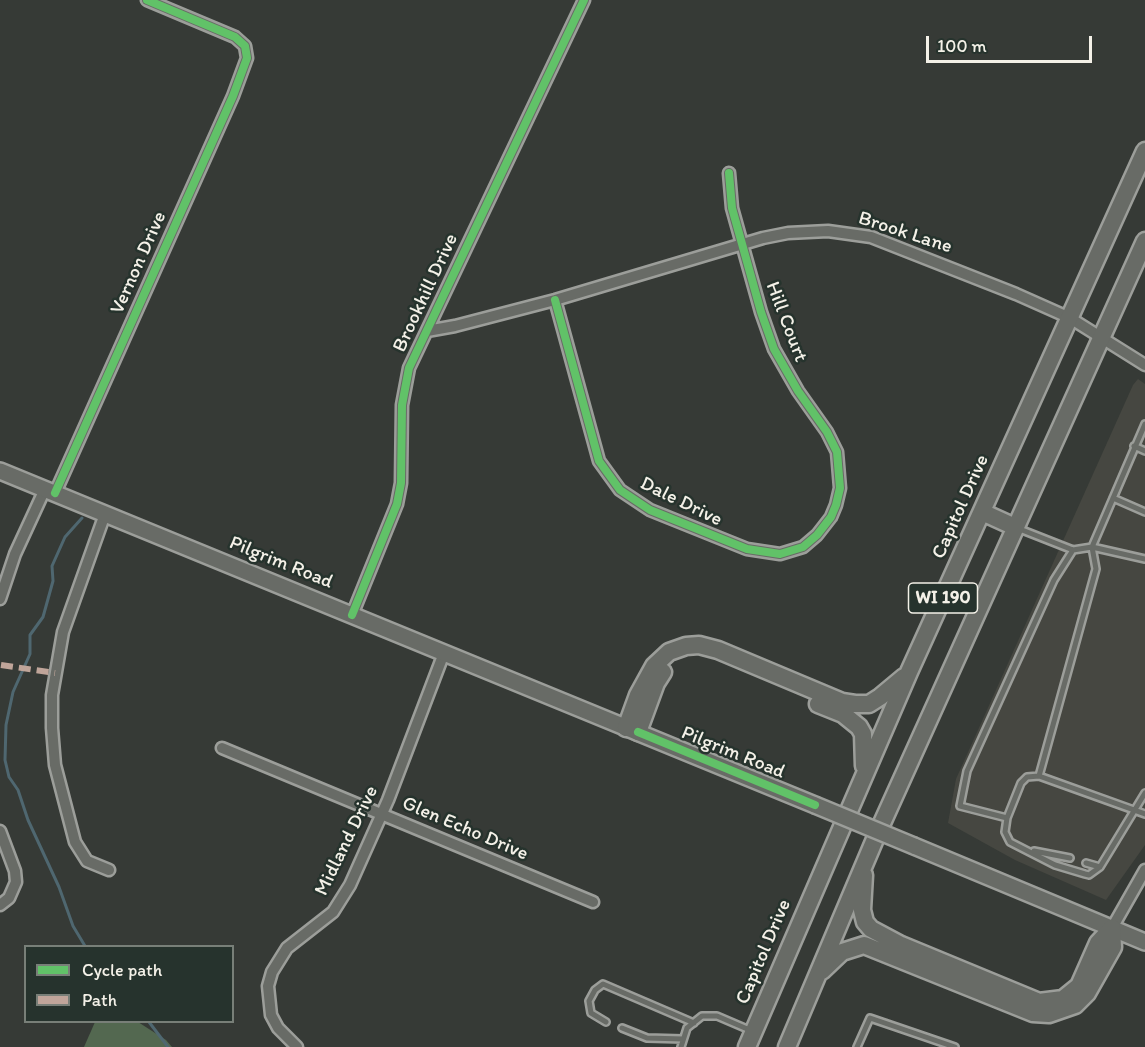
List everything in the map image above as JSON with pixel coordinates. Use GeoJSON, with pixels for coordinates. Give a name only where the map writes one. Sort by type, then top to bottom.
{"type":"FeatureCollection","features":[{"type":"Feature","properties":{"kind":"main road","name":"Capitol Drive"},"geometry":{"type":"LineString","coordinates":[[750,1040],[863,775],[1145,151]]}},
{"type":"Feature","properties":{"kind":"main road","name":"WI 190"},"geometry":{"type":"LineString","coordinates":[[787,1047],[864,862],[1145,241]]}},
{"type":"Feature","properties":{"kind":"main road","name":"Pilgrim Road"},"geometry":{"type":"LineString","coordinates":[[0,471],[1145,942]]}},
{"type":"Feature","properties":{"kind":"main road"},"geometry":{"type":"LineString","coordinates":[[982,512],[1015,527]]}},
{"type":"Feature","properties":{"kind":"main road"},"geometry":{"type":"LineString","coordinates":[[632,730],[638,695],[654,666],[669,652],[686,646],[699,645],[718,650],[842,702],[855,704],[869,704],[909,672]]}},
{"type":"Feature","properties":{"kind":"main road"},"geometry":{"type":"LineString","coordinates":[[632,730],[666,668],[685,657],[706,656],[853,721],[863,734],[863,775]]}},
{"type":"Feature","properties":{"kind":"main road"},"geometry":{"type":"LineString","coordinates":[[864,862],[862,910],[865,922],[870,929],[901,945],[1039,1002],[1063,999],[1073,993],[1084,978],[1098,943],[1112,928]]}},
{"type":"Feature","properties":{"kind":"main road"},"geometry":{"type":"LineString","coordinates":[[816,978],[842,952],[864,945],[1033,1013],[1049,1014],[1075,1005],[1087,993],[1113,947],[1112,928]]}},
{"type":"Feature","properties":{"kind":"street","name":"Vernon Drive"},"geometry":{"type":"LineString","coordinates":[[0,599],[15,554],[50,491],[233,96],[247,58],[245,46],[226,33],[147,0]]}},
{"type":"Feature","properties":{"kind":"street","name":"Brookhill Drive"},"geometry":{"type":"LineString","coordinates":[[352,615],[397,504],[402,474],[405,381],[584,0]]}},
{"type":"Feature","properties":{"kind":"street","name":"Hill Court"},"geometry":{"type":"LineString","coordinates":[[729,173],[732,208],[761,312],[774,349],[798,391],[827,432],[837,452],[840,472]]}},
{"type":"Feature","properties":{"kind":"street","name":"Brook Lane"},"geometry":{"type":"LineString","coordinates":[[427,331],[555,300],[742,244],[809,231],[871,237],[951,267],[1070,318],[1145,365]]}},
{"type":"Feature","properties":{"kind":"street","name":"Dale Drive"},"geometry":{"type":"LineString","coordinates":[[555,300],[599,461],[620,489],[650,510],[747,549],[771,554],[789,552],[809,542],[831,517],[840,488],[840,472]]}},
{"type":"Feature","properties":{"kind":"street"},"geometry":{"type":"LineString","coordinates":[[105,514],[63,632],[52,695],[52,728],[55,765],[75,842],[87,861],[109,870]]}},
{"type":"Feature","properties":{"kind":"street","name":"Midland Drive"},"geometry":{"type":"LineString","coordinates":[[297,1047],[276,1025],[268,1000],[268,986],[275,966],[287,948],[323,921],[337,906],[354,876],[382,814],[444,653]]}},
{"type":"Feature","properties":{"kind":"street","name":"Glen Echo Drive"},"geometry":{"type":"LineString","coordinates":[[222,748],[593,902]]}},
{"type":"Feature","properties":{"kind":"street"},"geometry":{"type":"LineString","coordinates":[[0,831],[15,872],[15,888],[0,905]]}},
{"type":"Feature","properties":{"kind":"street"},"geometry":{"type":"LineString","coordinates":[[1112,928],[1145,870]]}},
{"type":"Feature","properties":{"kind":"lane"},"geometry":{"type":"LineString","coordinates":[[1039,776],[1096,569],[1092,547],[1145,424]]}},
{"type":"Feature","properties":{"kind":"lane"},"geometry":{"type":"LineString","coordinates":[[1134,446],[1144,450]]}},
{"type":"Feature","properties":{"kind":"lane"},"geometry":{"type":"LineString","coordinates":[[1113,498],[1145,512]]}},
{"type":"Feature","properties":{"kind":"lane"},"geometry":{"type":"LineString","coordinates":[[1015,527],[1073,550],[1092,547],[1145,559]]}},
{"type":"Feature","properties":{"kind":"lane"},"geometry":{"type":"LineString","coordinates":[[1007,818],[960,806],[967,771],[1054,580],[1073,550]]}},
{"type":"Feature","properties":{"kind":"lane"},"geometry":{"type":"LineString","coordinates":[[1070,858],[1017,848],[1010,842],[1005,832],[1007,818],[1021,783],[1027,777],[1039,776],[1145,814]]}},
{"type":"Feature","properties":{"kind":"lane"},"geometry":{"type":"LineString","coordinates":[[1032,851],[1055,865],[1089,875],[1100,867],[1145,794]]}},
{"type":"Feature","properties":{"kind":"lane"},"geometry":{"type":"LineString","coordinates":[[1086,863],[1100,867]]}},
{"type":"Feature","properties":{"kind":"lane"},"geometry":{"type":"LineString","coordinates":[[606,1022],[591,1013],[589,1001],[595,990],[603,984],[694,1023]]}},
{"type":"Feature","properties":{"kind":"lane"},"geometry":{"type":"LineString","coordinates":[[681,1047],[687,1028],[702,1016],[717,1016],[750,1040]]}},
{"type":"Feature","properties":{"kind":"lane"},"geometry":{"type":"LineString","coordinates":[[857,1047],[870,1017],[955,1047]]}},
{"type":"Feature","properties":{"kind":"lane"},"geometry":{"type":"LineString","coordinates":[[622,1028],[647,1038],[683,1039]]}},
{"type":"Feature","properties":{"kind":"shaded area"},"geometry":{"type":"Polygon","coordinates":[[[1138,379],[1145,384],[1145,845],[1106,900],[1015,860],[948,823],[956,779],[1133,385],[1138,379]]]}},
{"type":"Feature","properties":{"kind":"green space"},"geometry":{"type":"Polygon","coordinates":[[[95,1023],[140,1023],[166,1040],[172,1047],[84,1047],[95,1023]]]}},
{"type":"Feature","properties":{"kind":"waterway"},"geometry":{"type":"LineString","coordinates":[[82,518],[65,537],[52,566],[53,581],[43,617],[30,635],[30,654],[13,692],[6,725],[5,760],[9,777],[18,790],[28,820],[59,887],[73,926],[84,945]]}},
{"type":"Feature","properties":{"kind":"waterway"},"geometry":{"type":"LineString","coordinates":[[150,1023],[168,1047]]}},
{"type":"Feature","properties":{"kind":"marked path"},"geometry":{"type":"LineString","coordinates":[[1,665],[55,673]]}},
{"type":"Feature","properties":{"kind":"cycle path"},"geometry":{"type":"LineString","coordinates":[[55,493],[233,96],[247,58],[245,46],[235,37],[147,0]]}},
{"type":"Feature","properties":{"kind":"cycle path"},"geometry":{"type":"LineString","coordinates":[[352,615],[397,504],[401,483],[402,405],[409,368],[584,0]]}},
{"type":"Feature","properties":{"kind":"cycle path"},"geometry":{"type":"LineString","coordinates":[[555,300],[599,461],[620,490],[650,510],[747,549],[780,554],[803,547],[817,535],[831,517],[836,505],[840,488],[837,452],[827,432],[798,391],[774,349],[761,312],[732,208],[729,173]]}},
{"type":"Feature","properties":{"kind":"cycle path"},"geometry":{"type":"LineString","coordinates":[[638,732],[815,805]]}}]}
